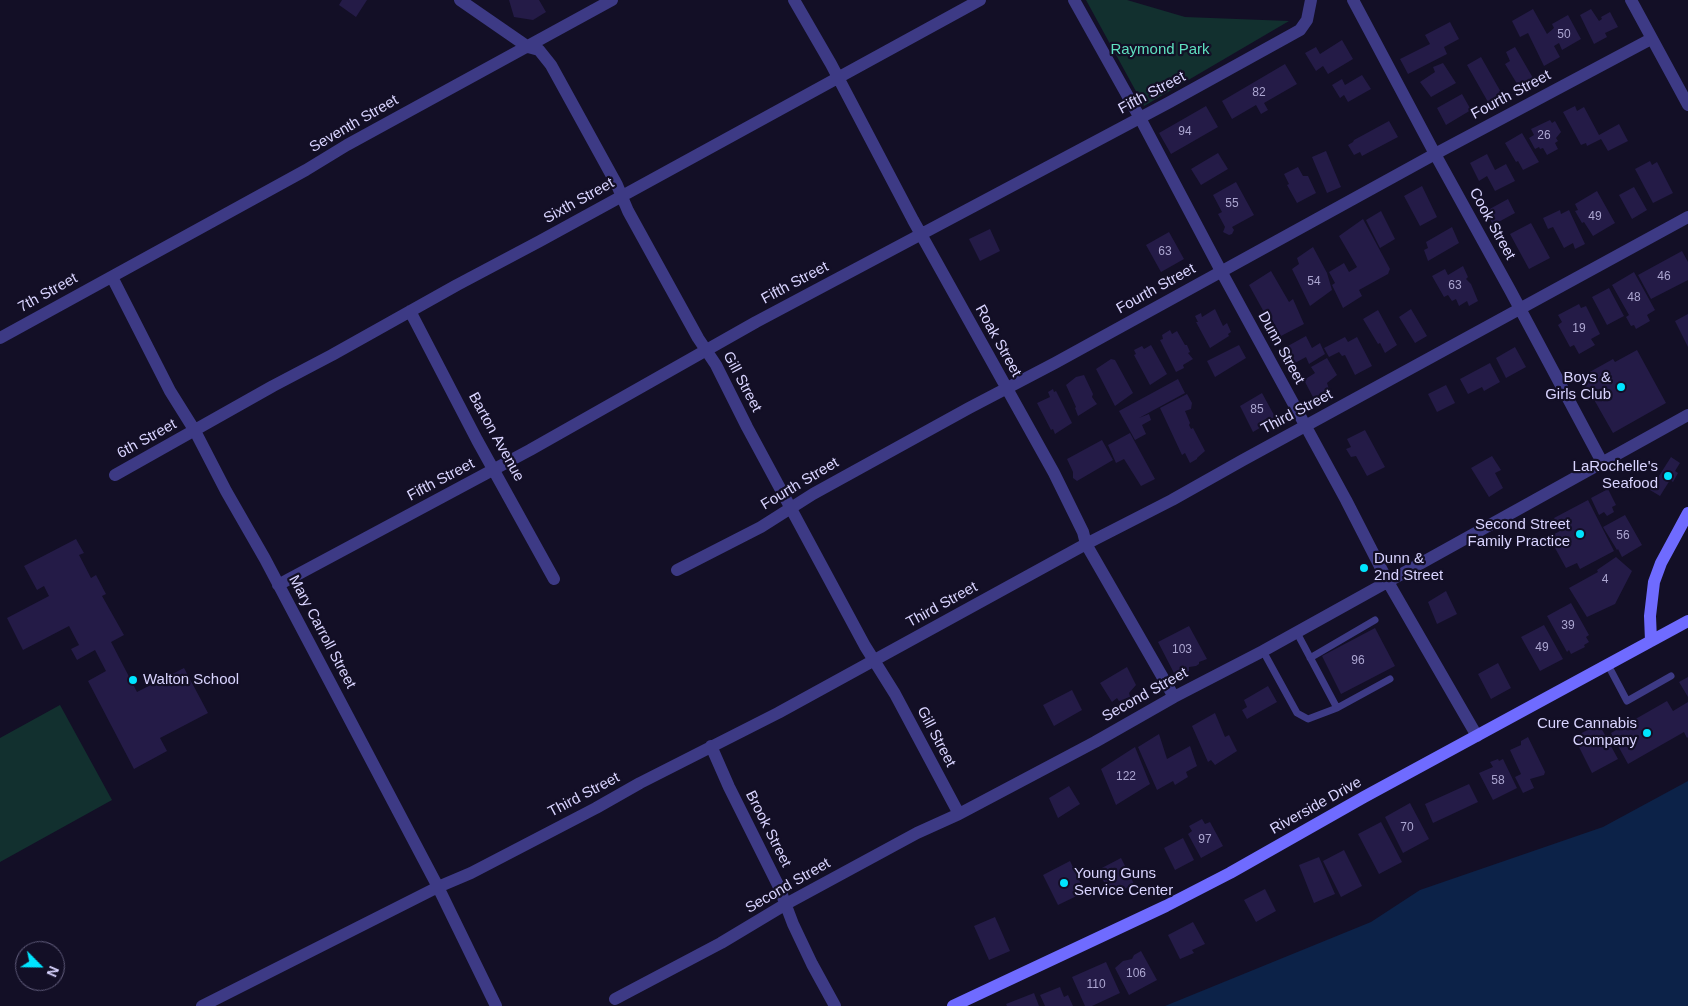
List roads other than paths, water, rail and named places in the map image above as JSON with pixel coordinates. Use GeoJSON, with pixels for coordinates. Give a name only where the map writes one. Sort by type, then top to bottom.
{"type":"FeatureCollection","features":[{"type":"Feature","properties":{"kind":"main road"},"geometry":{"type":"LineString","coordinates":[[1651,641],[1650,616],[1654,582],[1661,563],[1688,513]]}},
{"type":"Feature","properties":{"kind":"main road","name":"Riverside Drive"},"geometry":{"type":"LineString","coordinates":[[954,1006],[1042,966],[1230,873],[1688,621]]}},
{"type":"Feature","properties":{"kind":"street","name":"Gill Street"},"geometry":{"type":"LineString","coordinates":[[460,0],[528,47],[539,50],[551,65],[618,185],[628,211],[716,365],[747,427],[865,646],[895,694],[959,814]]}},
{"type":"Feature","properties":{"kind":"street","name":"Seventh Street"},"geometry":{"type":"LineString","coordinates":[[112,277],[306,170],[356,140],[612,0]]}},
{"type":"Feature","properties":{"kind":"street","name":"Roak Street"},"geometry":{"type":"LineString","coordinates":[[794,0],[838,78],[921,235],[1054,473],[1083,532],[1086,544],[1174,697]]}},
{"type":"Feature","properties":{"kind":"street","name":"Sixth Street"},"geometry":{"type":"LineString","coordinates":[[195,431],[410,311],[980,0]]}},
{"type":"Feature","properties":{"kind":"street","name":"Dunn Street"},"geometry":{"type":"LineString","coordinates":[[1074,0],[1140,118],[1388,582],[1477,736]]}},
{"type":"Feature","properties":{"kind":"street","name":"Fifth Street"},"geometry":{"type":"LineString","coordinates":[[278,585],[494,470],[756,322],[1140,118],[1300,30],[1307,20],[1311,0]]}},
{"type":"Feature","properties":{"kind":"street","name":"Cook Street"},"geometry":{"type":"LineString","coordinates":[[1353,0],[1603,464]]}},
{"type":"Feature","properties":{"kind":"street"},"geometry":{"type":"LineString","coordinates":[[1631,0],[1688,105]]}},
{"type":"Feature","properties":{"kind":"street","name":"Fourth Street"},"geometry":{"type":"LineString","coordinates":[[677,570],[761,527],[821,490],[1651,38]]}},
{"type":"Feature","properties":{"kind":"street","name":"Third Street"},"geometry":{"type":"LineString","coordinates":[[202,1006],[438,887],[471,873],[778,712],[1086,544],[1172,500],[1688,216]]}},
{"type":"Feature","properties":{"kind":"street","name":"7th Street"},"geometry":{"type":"LineString","coordinates":[[0,338],[112,277]]}},
{"type":"Feature","properties":{"kind":"street","name":"Mary Carroll Street"},"geometry":{"type":"LineString","coordinates":[[112,277],[170,390],[195,431],[438,887],[496,1006]]}},
{"type":"Feature","properties":{"kind":"street","name":"Barton Avenue"},"geometry":{"type":"LineString","coordinates":[[410,311],[494,470],[554,578]]}},
{"type":"Feature","properties":{"kind":"street","name":"Second Street"},"geometry":{"type":"LineString","coordinates":[[615,999],[721,943],[786,904],[918,833],[959,814],[1095,742],[1174,697],[1263,651],[1296,631],[1688,416]]}},
{"type":"Feature","properties":{"kind":"street","name":"6th Street"},"geometry":{"type":"LineString","coordinates":[[116,475],[195,431]]}},
{"type":"Feature","properties":{"kind":"street","name":"Brook Street"},"geometry":{"type":"LineString","coordinates":[[711,746],[786,904],[793,924],[812,964],[835,1006]]}},
{"type":"Feature","properties":{"kind":"lane"},"geometry":{"type":"LineString","coordinates":[[1310,658],[1375,620]]}},
{"type":"Feature","properties":{"kind":"lane"},"geometry":{"type":"LineString","coordinates":[[1296,631],[1337,708]]}},
{"type":"Feature","properties":{"kind":"lane"},"geometry":{"type":"LineString","coordinates":[[1263,651],[1298,713],[1308,719],[1337,708],[1390,679]]}},
{"type":"Feature","properties":{"kind":"lane"},"geometry":{"type":"LineString","coordinates":[[1608,664],[1627,701],[1671,676]]}},
{"type":"Feature","properties":{"kind":"water"},"geometry":{"type":"Polygon","coordinates":[[[1688,781],[1688,1006],[1165,1006],[1371,922],[1420,890],[1603,827],[1688,781]]]}},
{"type":"Feature","properties":{"kind":"place","name":"Boys & Girls Club"},"geometry":{"type":"Point","coordinates":[1621,387]}},
{"type":"Feature","properties":{"kind":"place","name":"LaRochelle's Seafood"},"geometry":{"type":"Point","coordinates":[1668,476]}},
{"type":"Feature","properties":{"kind":"place","name":"Second Street Family Practice"},"geometry":{"type":"Point","coordinates":[1580,534]}},
{"type":"Feature","properties":{"kind":"place","name":"Dunn & 2nd Street"},"geometry":{"type":"Point","coordinates":[1364,568]}},
{"type":"Feature","properties":{"kind":"place","name":"Walton School"},"geometry":{"type":"Point","coordinates":[133,680]}},
{"type":"Feature","properties":{"kind":"place","name":"Cure Cannabis Company"},"geometry":{"type":"Point","coordinates":[1647,733]}},
{"type":"Feature","properties":{"kind":"place","name":"Young Guns Service Center"},"geometry":{"type":"Point","coordinates":[1064,883]}},
{"type":"Feature","properties":{"kind":"park label","name":"Raymond Park"},"geometry":{"type":"Point","coordinates":[1160,50]}}]}
